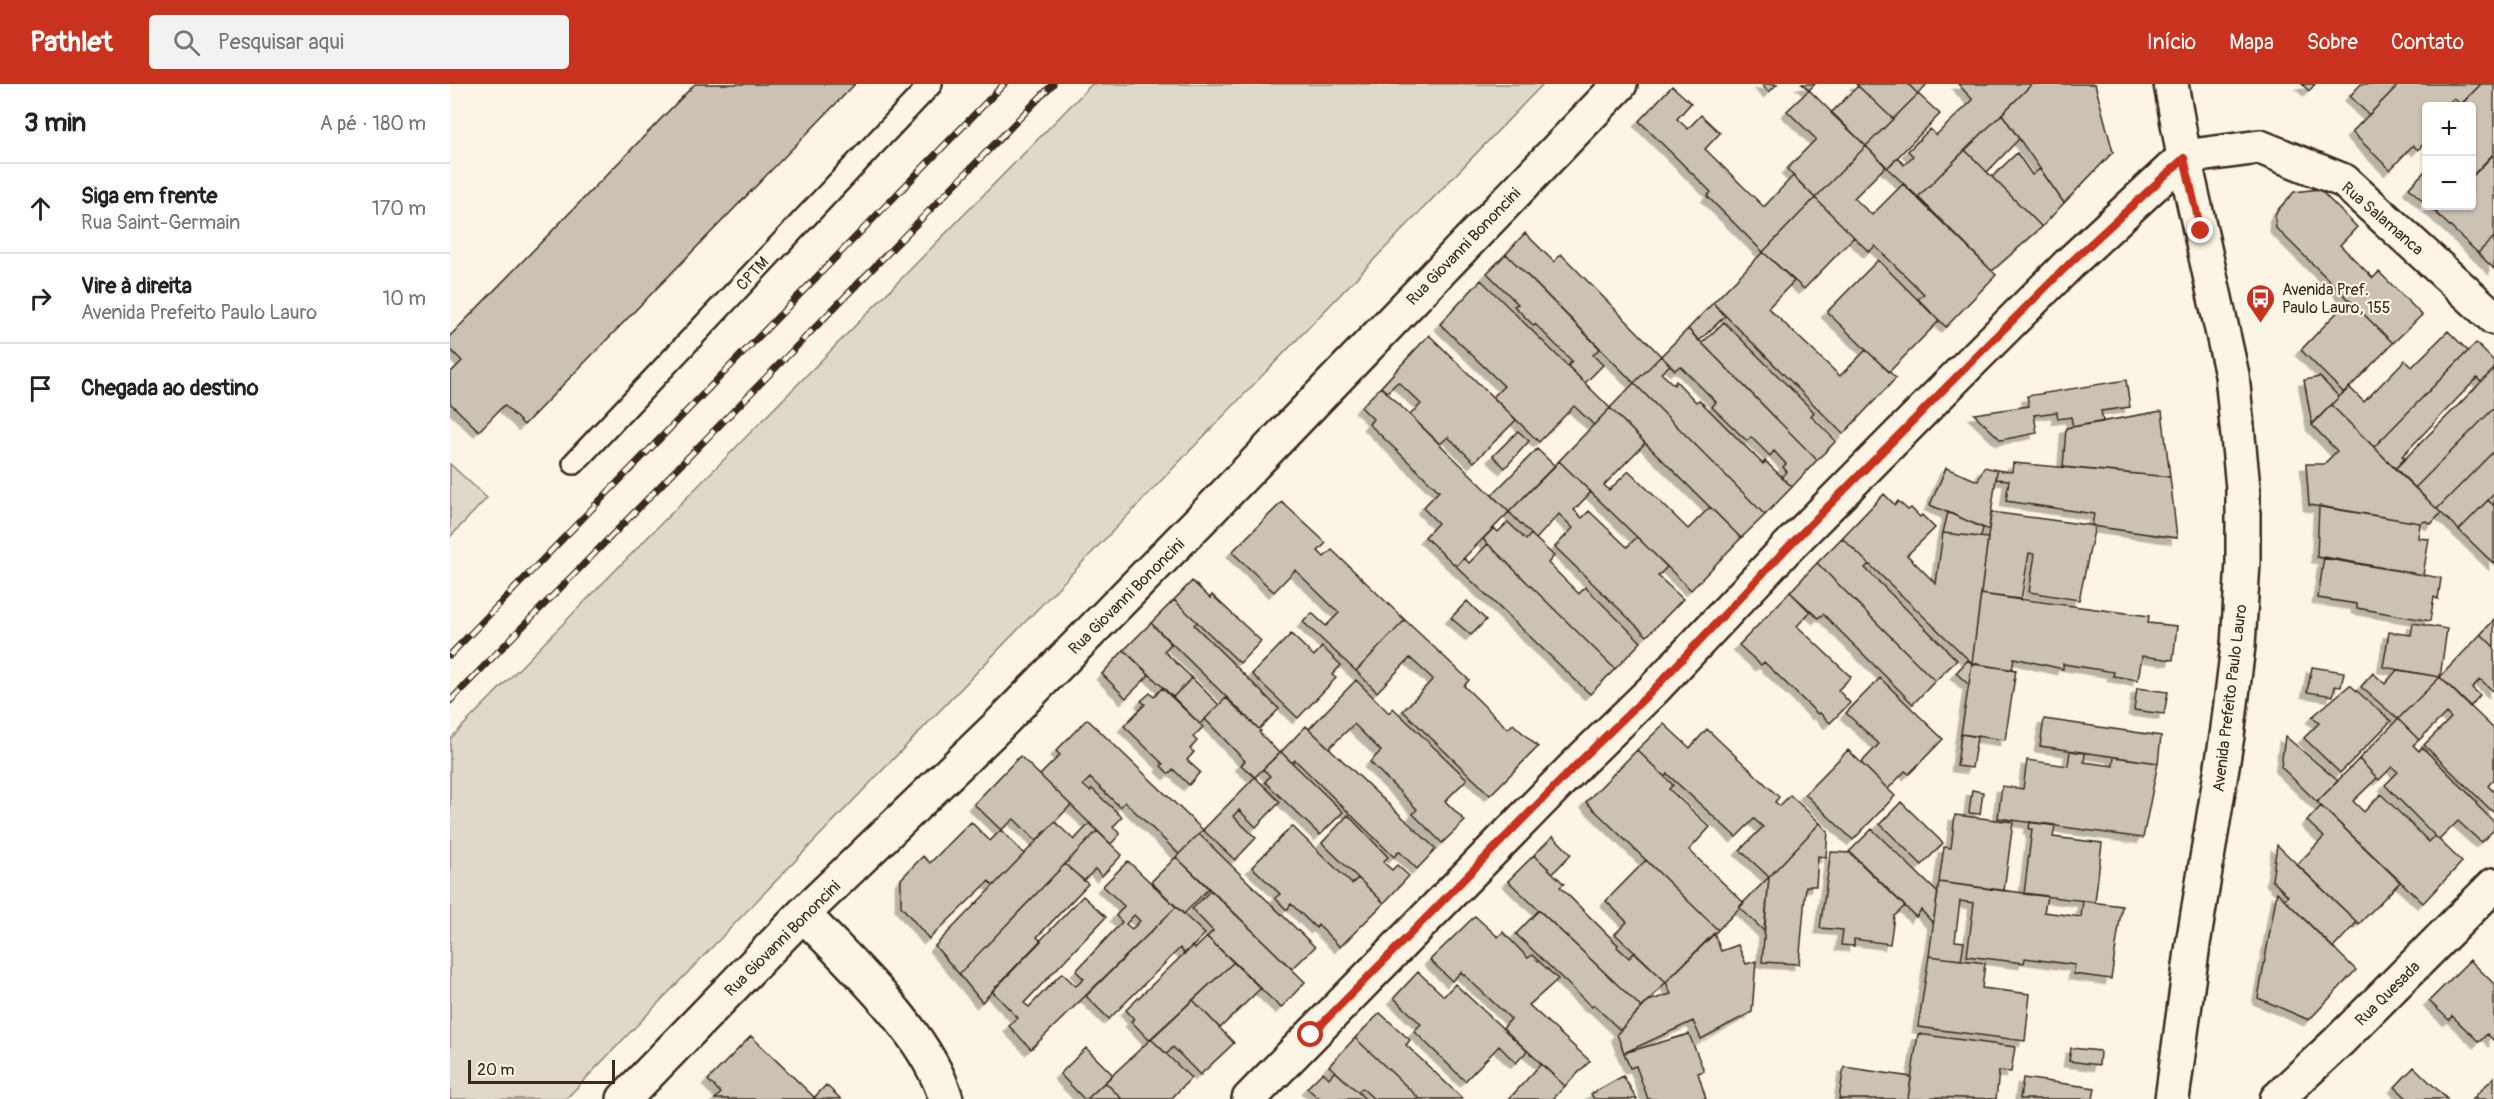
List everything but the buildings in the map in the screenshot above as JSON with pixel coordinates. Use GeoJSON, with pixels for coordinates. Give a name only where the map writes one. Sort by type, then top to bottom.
{"type":"FeatureCollection","features":[{"type":"Feature","properties":{"kind":"street","name":"Rua Giovanni Bononcini"},"geometry":{"type":"LineString","coordinates":[[624,1099],[803,914],[997,726],[1100,622],[1620,84]]}},
{"type":"Feature","properties":{"kind":"street","name":"Avenida Prefeito Paulo Lauro"},"geometry":{"type":"LineString","coordinates":[[2171,84],[2184,158],[2232,375],[2243,488],[2243,562],[2238,646],[2227,736],[2193,944],[2172,1099]]}},
{"type":"Feature","properties":{"kind":"street","name":"Rua Salamanca"},"geometry":{"type":"LineString","coordinates":[[2184,158],[2260,147],[2344,181],[2494,318]]}},
{"type":"Feature","properties":{"kind":"street"},"geometry":{"type":"LineString","coordinates":[[1248,1099],[1579,762],[1654,689],[1784,551],[1965,368],[2071,262],[2184,158]]}},
{"type":"Feature","properties":{"kind":"street","name":"Rua Quesada"},"geometry":{"type":"LineString","coordinates":[[2277,1099],[2339,1041],[2494,885]]}},
{"type":"Feature","properties":{"kind":"street"},"geometry":{"type":"LineString","coordinates":[[803,914],[866,979],[906,1027],[940,1078],[946,1099]]}},
{"type":"Feature","properties":{"kind":"lane","name":"CPTM"},"geometry":{"type":"LineString","coordinates":[[574,463],[931,84]]}},
{"type":"Feature","properties":{"kind":"shaded area"},"geometry":{"type":"Polygon","coordinates":[[[1092,84],[1543,84],[566,1099],[450,1099],[450,739],[1092,84]]]}},
{"type":"Feature","properties":{"kind":"shaded area"},"geometry":{"type":"Polygon","coordinates":[[[450,464],[487,498],[450,537],[450,464]]]}},
{"type":"Feature","properties":{"kind":"railway"},"geometry":{"type":"LineString","coordinates":[[450,655],[1004,84]]}},
{"type":"Feature","properties":{"kind":"railway"},"geometry":{"type":"LineString","coordinates":[[450,701],[1053,84]]}},
{"type":"Feature","properties":{"kind":"place","name":"Avenida Pref. Paulo Lauro, 155"},"geometry":{"type":"Point","coordinates":[2261,324]}},
{"type":"Feature","properties":{"kind":"route"},"geometry":{"type":"LineString","coordinates":[[1311,1035],[1579,762],[1654,689],[1784,551],[1965,368],[2071,262],[2184,158],[2201,231]]}}]}
